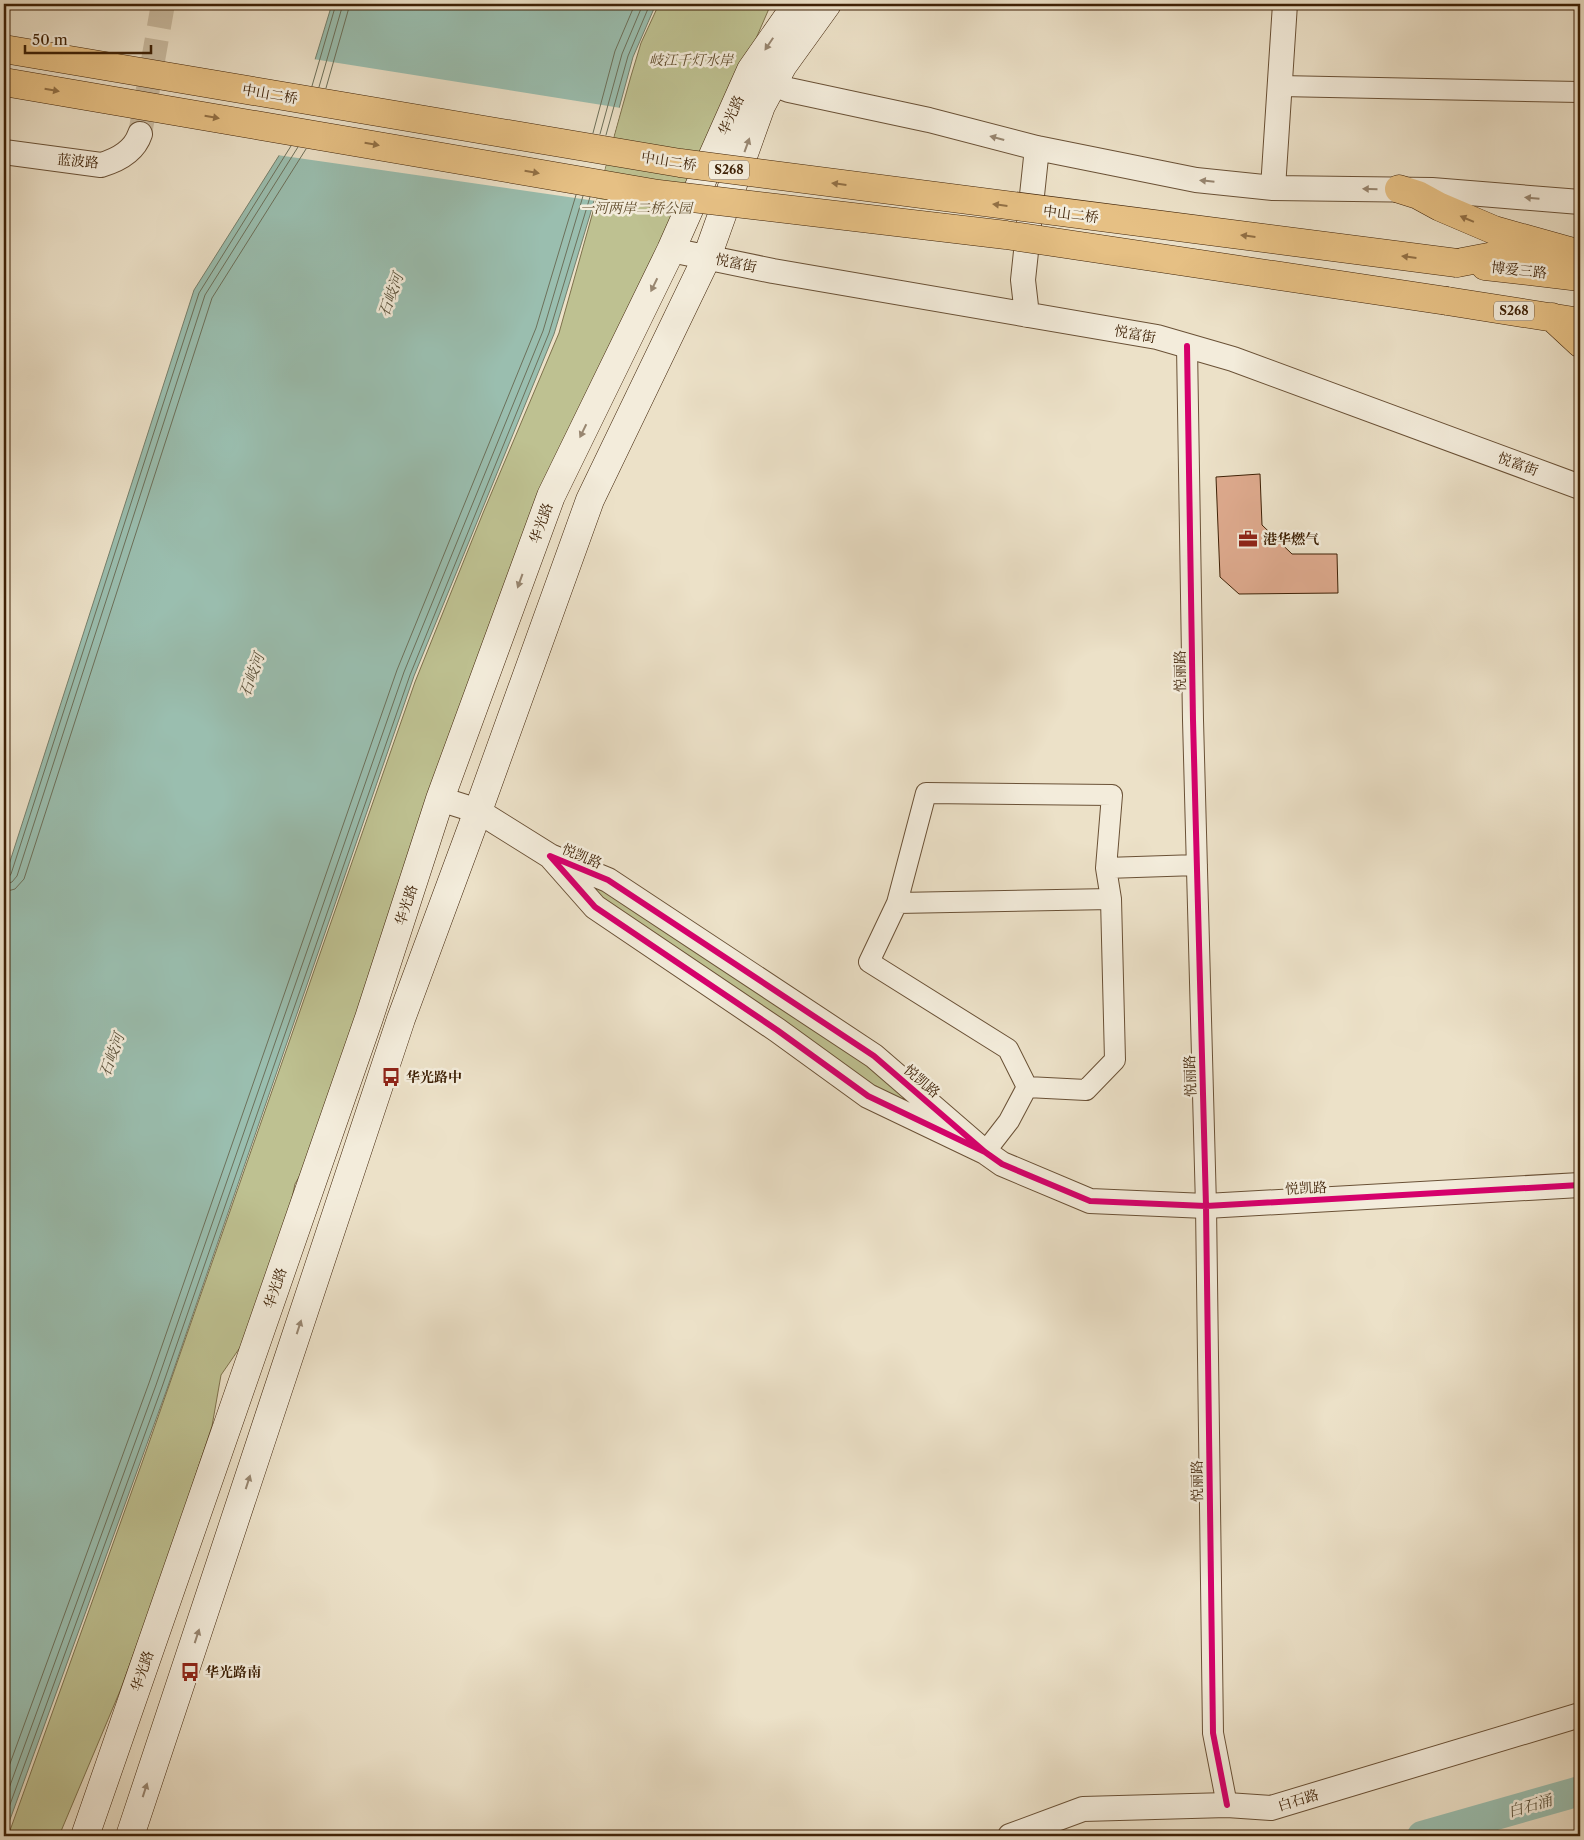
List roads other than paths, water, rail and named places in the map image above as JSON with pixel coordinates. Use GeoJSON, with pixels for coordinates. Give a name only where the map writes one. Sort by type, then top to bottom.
{"type":"FeatureCollection","features":[{"type":"Feature","properties":{"kind":"highway","name":"中山二桥"},"geometry":{"type":"LineString","coordinates":[[4,49],[680,163],[1457,263]]}},
{"type":"Feature","properties":{"kind":"highway","name":"S268"},"geometry":{"type":"LineString","coordinates":[[4,82],[658,194],[1006,235],[1580,322]]}},
{"type":"Feature","properties":{"kind":"highway"},"geometry":{"type":"LineString","coordinates":[[1399,189],[1418,195],[1440,207],[1494,230],[1573,249]]}},
{"type":"Feature","properties":{"kind":"highway"},"geometry":{"type":"LineString","coordinates":[[1457,263],[1515,252],[1573,249]]}},
{"type":"Feature","properties":{"kind":"highway","name":"博爱三路"},"geometry":{"type":"LineString","coordinates":[[1457,263],[1580,277]]}},
{"type":"Feature","properties":{"kind":"highway"},"geometry":{"type":"LineString","coordinates":[[1552,317],[1580,343]]}},
{"type":"Feature","properties":{"kind":"main road","name":"华光路"},"geometry":{"type":"LineString","coordinates":[[84,1836],[369,1018],[440,799],[552,496],[671,250],[762,77],[797,4]]}},
{"type":"Feature","properties":{"kind":"main road","name":"华光路"},"geometry":{"type":"LineString","coordinates":[[762,77],[783,65],[827,4]]}},
{"type":"Feature","properties":{"kind":"main road","name":"华光路"},"geometry":{"type":"LineString","coordinates":[[130,1836],[401,1019],[590,500],[707,257],[760,106],[762,77]]}},
{"type":"Feature","properties":{"kind":"street"},"geometry":{"type":"LineString","coordinates":[[1273,188],[1285,4]]}},
{"type":"Feature","properties":{"kind":"street"},"geometry":{"type":"LineString","coordinates":[[762,77],[789,90],[929,120],[1037,148],[1196,180],[1273,188],[1432,190],[1580,202]]}},
{"type":"Feature","properties":{"kind":"street"},"geometry":{"type":"LineString","coordinates":[[1280,86],[1580,92]]}},
{"type":"Feature","properties":{"kind":"street","name":"蓝波路"},"geometry":{"type":"LineString","coordinates":[[4,152],[101,165],[124,155],[137,143],[140,134]]}},
{"type":"Feature","properties":{"kind":"street"},"geometry":{"type":"LineString","coordinates":[[1027,315],[1023,280],[1037,148]]}},
{"type":"Feature","properties":{"kind":"street","name":"悦富街"},"geometry":{"type":"LineString","coordinates":[[671,250],[773,271],[1157,337],[1233,359],[1580,487]]}},
{"type":"Feature","properties":{"kind":"street","name":"悦丽路"},"geometry":{"type":"LineString","coordinates":[[1188,346],[1193,720],[1206,1206],[1213,1733],[1227,1805]]}},
{"type":"Feature","properties":{"kind":"street"},"geometry":{"type":"LineString","coordinates":[[926,793],[1112,795],[1106,868],[1111,899],[1116,1060],[1086,1090],[1027,1087],[1008,1049],[869,962],[897,903],[926,793]]}},
{"type":"Feature","properties":{"kind":"street","name":"悦凯路"},"geometry":{"type":"LineString","coordinates":[[440,799],[478,811],[550,856],[608,880],[874,1056],[985,1152],[1002,1164],[1090,1201],[1206,1206],[1580,1185]]}},
{"type":"Feature","properties":{"kind":"street","name":"悦凯路"},"geometry":{"type":"LineString","coordinates":[[550,856],[595,907],[777,1030],[868,1096],[985,1152]]}},
{"type":"Feature","properties":{"kind":"street"},"geometry":{"type":"LineString","coordinates":[[1106,868],[1197,865]]}},
{"type":"Feature","properties":{"kind":"street"},"geometry":{"type":"LineString","coordinates":[[897,903],[1111,899]]}},
{"type":"Feature","properties":{"kind":"street"},"geometry":{"type":"LineString","coordinates":[[985,1152],[1010,1121],[1027,1087]]}},
{"type":"Feature","properties":{"kind":"street","name":"白石路"},"geometry":{"type":"LineString","coordinates":[[1010,1836],[1083,1809],[1227,1805],[1271,1808],[1580,1715]]}},
{"type":"Feature","properties":{"kind":"water","name":"石岐河"},"geometry":{"type":"Polygon","coordinates":[[[332,4],[656,4],[633,57],[590,215],[554,334],[414,676],[167,1389],[4,1836],[4,880],[194,290],[292,135],[332,4]]]}},
{"type":"Feature","properties":{"kind":"waterway","name":"白石涌"},"geometry":{"type":"LineString","coordinates":[[1422,1836],[1580,1791]]}},
{"type":"Feature","properties":{"kind":"tunnel"},"geometry":{"type":"LineString","coordinates":[[140,134],[163,4]]}},
{"type":"Feature","properties":{"kind":"place","name":"港华燃气"},"geometry":{"type":"Point","coordinates":[1248,539]}},
{"type":"Feature","properties":{"kind":"place","name":"华光路中"},"geometry":{"type":"Point","coordinates":[391,1077]}},
{"type":"Feature","properties":{"kind":"place","name":"华光路南"},"geometry":{"type":"Point","coordinates":[190,1672]}},
{"type":"Feature","properties":{"kind":"park label","name":"岐江千灯水岸"},"geometry":{"type":"Point","coordinates":[691,60]}},
{"type":"Feature","properties":{"kind":"park label","name":"一河两岸二桥公园"},"geometry":{"type":"Point","coordinates":[636,208]}}]}
